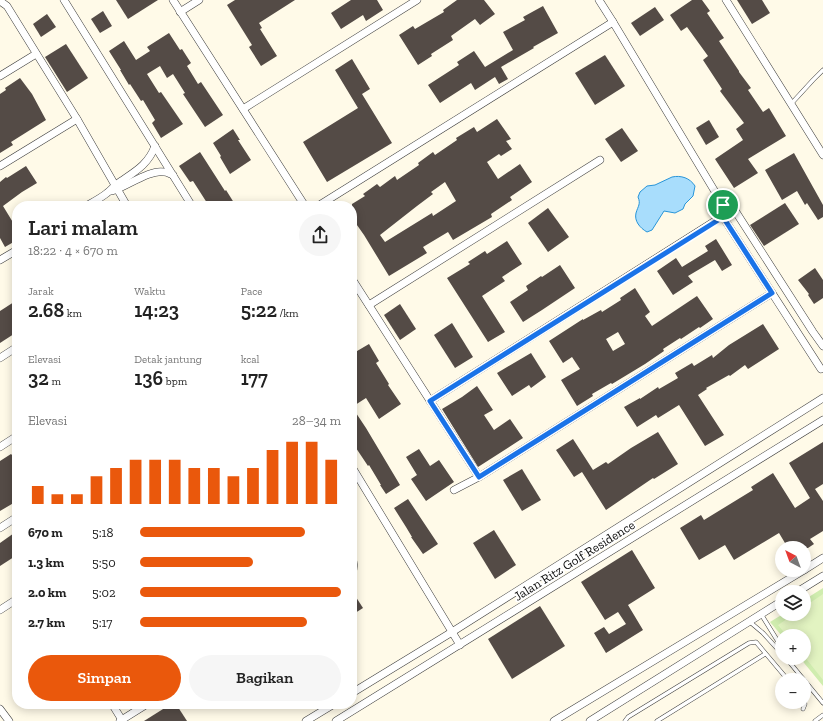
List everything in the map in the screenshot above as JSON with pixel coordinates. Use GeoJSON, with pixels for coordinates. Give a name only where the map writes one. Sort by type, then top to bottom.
{"type":"FeatureCollection","features":[{"type":"Feature","properties":{"kind":"street"},"geometry":{"type":"LineString","coordinates":[[64,0],[189,201]]}},
{"type":"Feature","properties":{"kind":"street"},"geometry":{"type":"LineString","coordinates":[[173,0],[302,201]]}},
{"type":"Feature","properties":{"kind":"street"},"geometry":{"type":"LineString","coordinates":[[180,12],[199,0]]}},
{"type":"Feature","properties":{"kind":"street"},"geometry":{"type":"LineString","coordinates":[[243,109],[417,0]]}},
{"type":"Feature","properties":{"kind":"street"},"geometry":{"type":"LineString","coordinates":[[599,0],[723,205],[723,217],[822,371]]}},
{"type":"Feature","properties":{"kind":"street"},"geometry":{"type":"LineString","coordinates":[[726,0],[823,155]]}},
{"type":"Feature","properties":{"kind":"street"},"geometry":{"type":"LineString","coordinates":[[0,1],[7,6],[77,118],[123,201]]}},
{"type":"Feature","properties":{"kind":"street"},"geometry":{"type":"LineString","coordinates":[[326,201],[613,22]]}},
{"type":"Feature","properties":{"kind":"street"},"geometry":{"type":"LineString","coordinates":[[0,76],[36,54]]}},
{"type":"Feature","properties":{"kind":"street"},"geometry":{"type":"LineString","coordinates":[[0,166],[77,118]]}},
{"type":"Feature","properties":{"kind":"street"},"geometry":{"type":"LineString","coordinates":[[116,188],[147,161],[155,146]]}},
{"type":"Feature","properties":{"kind":"street"},"geometry":{"type":"LineString","coordinates":[[369,305],[600,160]]}},
{"type":"Feature","properties":{"kind":"street"},"geometry":{"type":"LineString","coordinates":[[94,201],[116,188],[157,172],[173,175]]}},
{"type":"Feature","properties":{"kind":"street"},"geometry":{"type":"LineString","coordinates":[[723,205],[734,209],[823,346]]}},
{"type":"Feature","properties":{"kind":"street"},"geometry":{"type":"LineString","coordinates":[[430,401],[734,209]]}},
{"type":"Feature","properties":{"kind":"street"},"geometry":{"type":"LineString","coordinates":[[0,260],[12,253]]}},
{"type":"Feature","properties":{"kind":"street"},"geometry":{"type":"LineString","coordinates":[[357,287],[479,477]]}},
{"type":"Feature","properties":{"kind":"street"},"geometry":{"type":"LineString","coordinates":[[454,490],[479,477],[772,293]]}},
{"type":"Feature","properties":{"kind":"street"},"geometry":{"type":"LineString","coordinates":[[0,358],[12,350]]}},
{"type":"Feature","properties":{"kind":"street"},"geometry":{"type":"LineString","coordinates":[[822,371],[823,360]]}},
{"type":"Feature","properties":{"kind":"street","name":"Jalan Ritz Golf Residence"},"geometry":{"type":"LineString","coordinates":[[357,690],[452,632],[823,398]]}},
{"type":"Feature","properties":{"kind":"street","name":"Jalan Ritz Golf Residence"},"geometry":{"type":"LineString","coordinates":[[357,708],[823,420]]}},
{"type":"Feature","properties":{"kind":"street"},"geometry":{"type":"LineString","coordinates":[[0,447],[12,439]]}},
{"type":"Feature","properties":{"kind":"street"},"geometry":{"type":"LineString","coordinates":[[357,474],[460,645]]}},
{"type":"Feature","properties":{"kind":"street"},"geometry":{"type":"LineString","coordinates":[[0,528],[12,520]]}},
{"type":"Feature","properties":{"kind":"street"},"geometry":{"type":"LineString","coordinates":[[811,566],[823,558]]}},
{"type":"Feature","properties":{"kind":"street"},"geometry":{"type":"LineString","coordinates":[[808,585],[823,576]]}},
{"type":"Feature","properties":{"kind":"street"},"geometry":{"type":"LineString","coordinates":[[558,720],[793,577]]}},
{"type":"Feature","properties":{"kind":"street"},"geometry":{"type":"LineString","coordinates":[[0,610],[12,602]]}},
{"type":"Feature","properties":{"kind":"street"},"geometry":{"type":"LineString","coordinates":[[590,721],[775,605]]}},
{"type":"Feature","properties":{"kind":"street"},"geometry":{"type":"LineString","coordinates":[[0,709],[9,721]]}},
{"type":"Feature","properties":{"kind":"street"},"geometry":{"type":"LineString","coordinates":[[115,709],[121,720],[139,709]]}},
{"type":"Feature","properties":{"kind":"street"},"geometry":{"type":"LineString","coordinates":[[306,721],[326,709]]}},
{"type":"Feature","properties":{"kind":"street","name":"Jalan Ritz Golf Residence"},"geometry":{"type":"LineString","coordinates":[[336,721],[356,709]]}},
{"type":"Feature","properties":{"kind":"lane"},"geometry":{"type":"LineString","coordinates":[[791,104],[823,70]]}},
{"type":"Feature","properties":{"kind":"lane"},"geometry":{"type":"LineString","coordinates":[[761,614],[775,637]]}},
{"type":"Feature","properties":{"kind":"lane"},"geometry":{"type":"LineString","coordinates":[[750,622],[775,646]]}},
{"type":"Feature","properties":{"kind":"lane"},"geometry":{"type":"LineString","coordinates":[[624,721],[628,717],[749,643],[756,642],[782,673]]}},
{"type":"Feature","properties":{"kind":"lane"},"geometry":{"type":"LineString","coordinates":[[657,721],[766,654]]}},
{"type":"Feature","properties":{"kind":"lane"},"geometry":{"type":"LineString","coordinates":[[792,665],[823,703]]}},
{"type":"Feature","properties":{"kind":"lane"},"geometry":{"type":"LineString","coordinates":[[815,721],[823,716]]}},
{"type":"Feature","properties":{"kind":"green space"},"geometry":{"type":"Polygon","coordinates":[[[823,588],[823,686],[806,665],[811,665],[811,629],[776,629],[770,622],[775,619],[775,621],[811,621],[811,596],[823,588]]]}},
{"type":"Feature","properties":{"kind":"green space"},"geometry":{"type":"Polygon","coordinates":[[[823,594],[823,680],[811,665],[811,629],[781,629],[778,625],[784,621],[811,621],[811,602],[823,594]]]}},
{"type":"Feature","properties":{"kind":"water"},"geometry":{"type":"Polygon","coordinates":[[[672,177],[682,177],[691,181],[695,186],[693,196],[685,204],[683,209],[675,213],[664,211],[652,230],[647,232],[640,226],[636,219],[639,203],[638,197],[640,192],[647,186],[655,185],[672,177]]]}},
{"type":"Feature","properties":{"kind":"building"},"geometry":{"type":"Polygon","coordinates":[[[116,0],[158,0],[128,19],[116,0]]]}},
{"type":"Feature","properties":{"kind":"building"},"geometry":{"type":"Polygon","coordinates":[[[235,0],[295,0],[259,23],[262,28],[260,29],[277,56],[261,66],[249,47],[252,45],[227,5],[235,0]]]}},
{"type":"Feature","properties":{"kind":"building"},"geometry":{"type":"Polygon","coordinates":[[[351,0],[377,0],[383,10],[366,21],[363,15],[341,29],[331,13],[351,0]]]}},
{"type":"Feature","properties":{"kind":"building"},"geometry":{"type":"Polygon","coordinates":[[[457,0],[484,0],[495,14],[480,25],[475,19],[451,36],[453,40],[431,54],[432,56],[418,65],[399,35],[413,26],[415,29],[444,12],[443,10],[457,0]]]}},
{"type":"Feature","properties":{"kind":"building"},"geometry":{"type":"Polygon","coordinates":[[[692,0],[702,0],[710,11],[707,13],[724,38],[719,41],[751,88],[748,90],[763,112],[769,108],[786,136],[748,159],[758,173],[734,188],[715,159],[743,140],[736,129],[744,123],[720,91],[722,89],[703,60],[708,56],[687,27],[681,31],[670,15],[692,0]]]}},
{"type":"Feature","properties":{"kind":"building"},"geometry":{"type":"Polygon","coordinates":[[[737,0],[762,0],[770,13],[752,24],[737,0]]]}},
{"type":"Feature","properties":{"kind":"building"},"geometry":{"type":"Polygon","coordinates":[[[543,6],[558,33],[501,67],[508,79],[499,84],[495,77],[475,90],[471,83],[440,103],[428,85],[459,65],[457,62],[474,51],[485,67],[513,50],[503,32],[525,20],[523,17],[543,6]]]}},
{"type":"Feature","properties":{"kind":"building"},"geometry":{"type":"Polygon","coordinates":[[[655,7],[664,20],[640,36],[631,23],[655,7]]]}},
{"type":"Feature","properties":{"kind":"building"},"geometry":{"type":"Polygon","coordinates":[[[103,11],[112,26],[100,33],[91,19],[103,11]]]}},
{"type":"Feature","properties":{"kind":"building"},"geometry":{"type":"Polygon","coordinates":[[[47,14],[56,27],[41,37],[33,24],[47,14]]]}},
{"type":"Feature","properties":{"kind":"building"},"geometry":{"type":"Polygon","coordinates":[[[169,33],[191,63],[187,66],[198,84],[201,82],[223,115],[205,127],[183,94],[185,93],[173,74],[167,78],[160,66],[147,74],[159,93],[161,92],[183,124],[161,138],[152,123],[155,120],[143,100],[141,101],[130,84],[129,85],[109,51],[124,41],[136,60],[150,51],[147,47],[169,33]]]}},
{"type":"Feature","properties":{"kind":"building"},"geometry":{"type":"Polygon","coordinates":[[[66,44],[88,78],[67,92],[45,57],[66,44]]]}},
{"type":"Feature","properties":{"kind":"building"},"geometry":{"type":"Polygon","coordinates":[[[605,55],[625,86],[595,105],[575,73],[605,55]]]}},
{"type":"Feature","properties":{"kind":"building"},"geometry":{"type":"Polygon","coordinates":[[[352,59],[370,89],[362,94],[392,143],[327,182],[303,142],[358,108],[335,70],[352,59]]]}},
{"type":"Feature","properties":{"kind":"building"},"geometry":{"type":"Polygon","coordinates":[[[20,78],[32,94],[46,120],[11,142],[13,145],[0,153],[0,94],[6,90],[5,88],[20,78]]]}},
{"type":"Feature","properties":{"kind":"building"},"geometry":{"type":"Polygon","coordinates":[[[497,119],[511,139],[506,141],[512,149],[501,156],[499,154],[487,162],[498,179],[520,164],[532,182],[510,197],[512,200],[491,214],[492,217],[453,240],[448,232],[423,247],[427,253],[389,276],[357,225],[357,201],[365,196],[363,194],[377,184],[380,187],[395,176],[397,180],[419,165],[418,163],[433,152],[435,155],[457,140],[456,138],[474,127],[477,132],[497,119]],[[445,182],[431,192],[433,194],[380,235],[385,242],[432,213],[433,216],[456,201],[445,182]]]}},
{"type":"Feature","properties":{"kind":"building"},"geometry":{"type":"Polygon","coordinates":[[[709,120],[719,137],[706,145],[696,128],[709,120]]]}},
{"type":"Feature","properties":{"kind":"building"},"geometry":{"type":"Polygon","coordinates":[[[622,128],[638,151],[621,162],[605,139],[622,128]]]}},
{"type":"Feature","properties":{"kind":"building"},"geometry":{"type":"Polygon","coordinates":[[[233,129],[251,160],[230,174],[213,143],[233,129]]]}},
{"type":"Feature","properties":{"kind":"building"},"geometry":{"type":"Polygon","coordinates":[[[200,152],[233,201],[206,201],[193,181],[190,182],[179,166],[200,152]]]}},
{"type":"Feature","properties":{"kind":"building"},"geometry":{"type":"Polygon","coordinates":[[[794,153],[823,205],[823,217],[818,220],[807,203],[805,205],[797,191],[782,200],[765,170],[794,153]]]}},
{"type":"Feature","properties":{"kind":"building"},"geometry":{"type":"Polygon","coordinates":[[[26,166],[37,183],[3,206],[12,221],[12,243],[5,247],[0,238],[0,182],[6,177],[7,178],[26,166]]]}},
{"type":"Feature","properties":{"kind":"building"},"geometry":{"type":"Polygon","coordinates":[[[785,203],[799,224],[764,246],[750,225],[785,203]]]}},
{"type":"Feature","properties":{"kind":"building"},"geometry":{"type":"Polygon","coordinates":[[[548,208],[569,237],[548,252],[528,223],[548,208]]]}},
{"type":"Feature","properties":{"kind":"building"},"geometry":{"type":"Polygon","coordinates":[[[716,239],[732,265],[722,271],[715,260],[688,276],[693,282],[673,295],[657,271],[676,258],[682,267],[708,251],[705,246],[716,239]]]}},
{"type":"Feature","properties":{"kind":"building"},"geometry":{"type":"Polygon","coordinates":[[[507,241],[522,264],[502,277],[505,281],[482,296],[505,332],[488,342],[447,278],[470,264],[468,262],[485,251],[487,254],[507,241]]]}},
{"type":"Feature","properties":{"kind":"building"},"geometry":{"type":"Polygon","coordinates":[[[560,265],[575,288],[523,322],[510,302],[528,290],[526,286],[560,265]]]}},
{"type":"Feature","properties":{"kind":"building"},"geometry":{"type":"Polygon","coordinates":[[[815,268],[823,280],[823,298],[814,304],[808,295],[809,294],[798,280],[815,268]]]}},
{"type":"Feature","properties":{"kind":"building"},"geometry":{"type":"Polygon","coordinates":[[[635,288],[650,312],[645,316],[652,326],[697,296],[713,319],[663,349],[664,351],[645,364],[592,394],[593,396],[577,406],[561,380],[580,369],[572,357],[563,363],[549,341],[583,319],[601,310],[602,312],[621,300],[620,298],[635,288]],[[618,332],[606,339],[613,351],[625,344],[618,332]]]}},
{"type":"Feature","properties":{"kind":"building"},"geometry":{"type":"Polygon","coordinates":[[[12,303],[12,335],[0,343],[0,311],[12,303]]]}},
{"type":"Feature","properties":{"kind":"building"},"geometry":{"type":"Polygon","coordinates":[[[400,304],[416,329],[400,340],[384,315],[400,304]]]}},
{"type":"Feature","properties":{"kind":"building"},"geometry":{"type":"Polygon","coordinates":[[[452,323],[473,357],[455,368],[434,335],[452,323]]]}},
{"type":"Feature","properties":{"kind":"building"},"geometry":{"type":"Polygon","coordinates":[[[763,324],[779,349],[748,369],[745,365],[730,376],[729,375],[706,388],[707,389],[698,395],[724,435],[705,446],[679,405],[658,418],[656,415],[637,427],[624,407],[640,399],[658,387],[659,389],[678,378],[675,373],[692,363],[694,366],[712,355],[713,358],[729,345],[763,324]]]}},
{"type":"Feature","properties":{"kind":"building"},"geometry":{"type":"Polygon","coordinates":[[[369,344],[379,361],[376,363],[389,384],[388,385],[401,404],[379,419],[366,398],[357,404],[357,351],[369,344]]]}},
{"type":"Feature","properties":{"kind":"building"},"geometry":{"type":"Polygon","coordinates":[[[531,353],[546,377],[531,388],[529,385],[512,396],[497,373],[531,353]]]}},
{"type":"Feature","properties":{"kind":"building"},"geometry":{"type":"Polygon","coordinates":[[[477,386],[493,410],[484,415],[494,430],[510,419],[523,438],[478,467],[442,409],[477,386]]]}},
{"type":"Feature","properties":{"kind":"building"},"geometry":{"type":"Polygon","coordinates":[[[357,414],[400,485],[386,494],[369,465],[368,466],[357,450],[357,414]]]}},
{"type":"Feature","properties":{"kind":"building"},"geometry":{"type":"Polygon","coordinates":[[[658,432],[678,464],[654,479],[653,478],[606,510],[582,472],[574,477],[556,450],[573,439],[593,470],[606,462],[608,464],[658,432]]]}},
{"type":"Feature","properties":{"kind":"building"},"geometry":{"type":"Polygon","coordinates":[[[823,442],[823,484],[815,489],[823,501],[823,531],[810,539],[814,544],[811,546],[811,541],[784,541],[779,533],[734,560],[725,545],[699,560],[680,528],[701,515],[704,520],[753,490],[751,487],[773,473],[795,508],[810,498],[789,463],[823,442]]]}},
{"type":"Feature","properties":{"kind":"building"},"geometry":{"type":"Polygon","coordinates":[[[419,449],[430,466],[439,460],[454,482],[426,501],[411,479],[417,475],[406,457],[419,449]]]}},
{"type":"Feature","properties":{"kind":"building"},"geometry":{"type":"Polygon","coordinates":[[[11,454],[12,504],[0,511],[0,461],[11,454]]]}},
{"type":"Feature","properties":{"kind":"building"},"geometry":{"type":"Polygon","coordinates":[[[522,469],[541,500],[522,511],[503,480],[522,469]]]}},
{"type":"Feature","properties":{"kind":"building"},"geometry":{"type":"Polygon","coordinates":[[[408,499],[438,544],[423,554],[394,508],[408,499]]]}},
{"type":"Feature","properties":{"kind":"building"},"geometry":{"type":"Polygon","coordinates":[[[494,530],[516,565],[495,579],[473,543],[494,530]]]}},
{"type":"Feature","properties":{"kind":"building"},"geometry":{"type":"Polygon","coordinates":[[[12,535],[12,558],[0,566],[0,543],[12,535]]]}},
{"type":"Feature","properties":{"kind":"building"},"geometry":{"type":"Polygon","coordinates":[[[632,550],[655,588],[628,605],[643,630],[606,653],[594,633],[604,627],[609,634],[626,624],[618,612],[605,620],[581,582],[632,550]]]}},
{"type":"Feature","properties":{"kind":"building"},"geometry":{"type":"Polygon","coordinates":[[[357,599],[363,608],[357,612],[357,599]]]}},
{"type":"Feature","properties":{"kind":"building"},"geometry":{"type":"Polygon","coordinates":[[[540,606],[565,646],[512,679],[488,639],[540,606]]]}},
{"type":"Feature","properties":{"kind":"building"},"geometry":{"type":"Polygon","coordinates":[[[163,709],[179,709],[187,721],[144,721],[163,709]]]}},
{"type":"Feature","properties":{"kind":"route"},"geometry":{"type":"LineString","coordinates":[[723,205],[723,217],[430,401],[479,477],[772,293],[723,217],[734,209],[723,205]]}}]}
